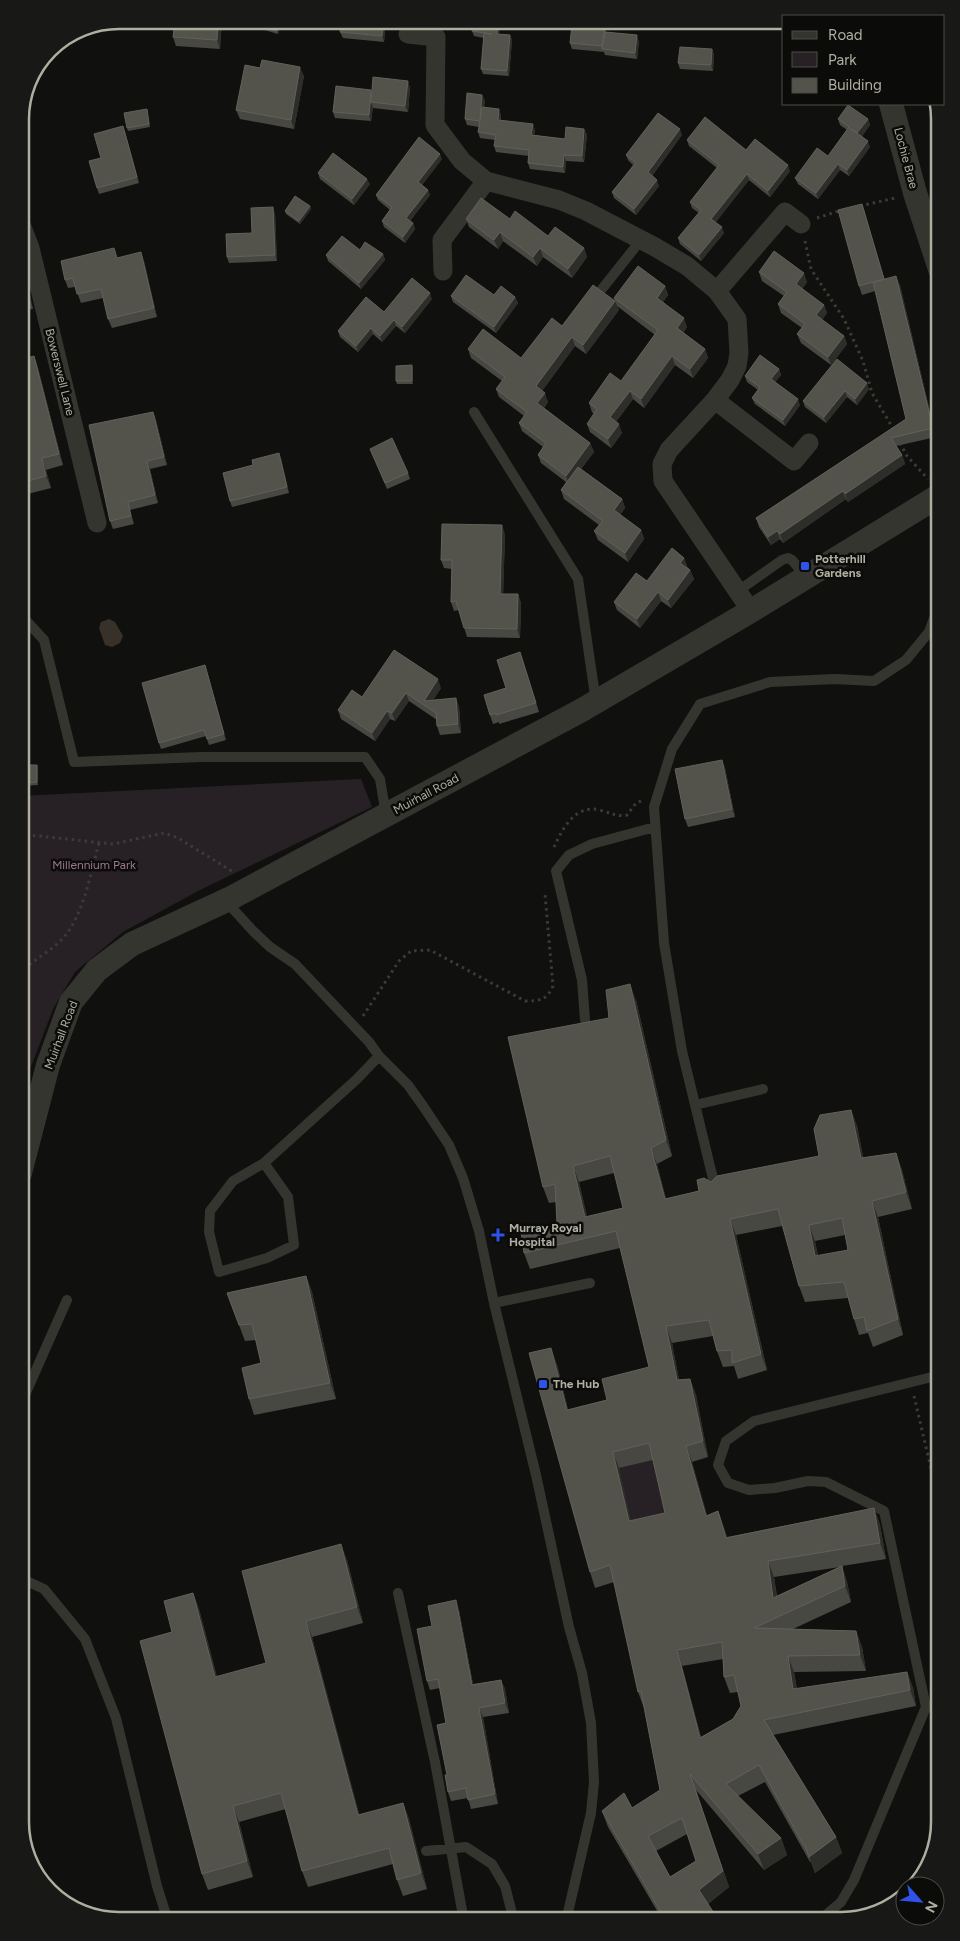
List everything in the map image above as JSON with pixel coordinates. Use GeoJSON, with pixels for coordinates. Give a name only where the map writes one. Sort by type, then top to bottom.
{"type":"FeatureCollection","features":[{"type":"Feature","properties":{"kind":"street"},"geometry":{"type":"LineString","coordinates":[[408,34],[436,37],[436,125],[462,161],[486,181],[559,200],[586,211],[687,266],[717,292],[737,319],[739,353],[737,366],[730,380],[715,400],[669,450],[662,464],[663,481],[751,611]]}},
{"type":"Feature","properties":{"kind":"street","name":"Lochie Brae"},"geometry":{"type":"LineString","coordinates":[[891,105],[915,193],[931,242]]}},
{"type":"Feature","properties":{"kind":"street"},"geometry":{"type":"LineString","coordinates":[[443,271],[442,240],[486,181]]}},
{"type":"Feature","properties":{"kind":"street"},"geometry":{"type":"LineString","coordinates":[[717,292],[785,212],[801,224]]}},
{"type":"Feature","properties":{"kind":"street","name":"Bowerswell Lane"},"geometry":{"type":"LineString","coordinates":[[29,245],[97,523]]}},
{"type":"Feature","properties":{"kind":"street"},"geometry":{"type":"LineString","coordinates":[[715,400],[794,462],[809,443]]}},
{"type":"Feature","properties":{"kind":"street","name":"Muirhall Road"},"geometry":{"type":"LineString","coordinates":[[29,1138],[48,1065],[71,1002],[97,970],[132,944],[229,899],[596,702],[751,611],[931,501]]}},
{"type":"Feature","properties":{"kind":"lane"},"geometry":{"type":"LineString","coordinates":[[602,289],[641,240]]}},
{"type":"Feature","properties":{"kind":"lane"},"geometry":{"type":"LineString","coordinates":[[474,412],[578,579],[596,702]]}},
{"type":"Feature","properties":{"kind":"lane"},"geometry":{"type":"LineString","coordinates":[[738,591],[782,560],[788,558],[792,560],[806,577]]}},
{"type":"Feature","properties":{"kind":"lane"},"geometry":{"type":"LineString","coordinates":[[29,624],[44,640],[74,762],[201,757],[365,756],[380,779],[386,815]]}},
{"type":"Feature","properties":{"kind":"lane"},"geometry":{"type":"LineString","coordinates":[[716,1191],[682,1051],[664,942],[654,807],[672,749],[700,704],[770,682],[835,679],[874,681],[906,660],[928,632],[931,624]]}},
{"type":"Feature","properties":{"kind":"lane"},"geometry":{"type":"LineString","coordinates":[[585,1020],[582,980],[556,871],[569,855],[592,844],[655,827]]}},
{"type":"Feature","properties":{"kind":"lane"},"geometry":{"type":"LineString","coordinates":[[229,899],[233,908],[254,931],[270,947],[295,964],[356,1027],[379,1056],[408,1085],[448,1145],[463,1178],[479,1231],[494,1303],[582,1673],[591,1723],[594,1782],[591,1813],[569,1912]]}},
{"type":"Feature","properties":{"kind":"lane"},"geometry":{"type":"LineString","coordinates":[[264,1163],[288,1198],[294,1245],[267,1258],[219,1272],[209,1232],[210,1211],[233,1181],[264,1163],[357,1079],[379,1056]]}},
{"type":"Feature","properties":{"kind":"lane"},"geometry":{"type":"LineString","coordinates":[[695,1105],[763,1089]]}},
{"type":"Feature","properties":{"kind":"lane"},"geometry":{"type":"LineString","coordinates":[[494,1303],[590,1283]]}},
{"type":"Feature","properties":{"kind":"lane"},"geometry":{"type":"LineString","coordinates":[[29,1386],[67,1300]]}},
{"type":"Feature","properties":{"kind":"lane"},"geometry":{"type":"LineString","coordinates":[[829,1912],[841,1902],[854,1880],[926,1707],[884,1511],[826,1482],[808,1481],[749,1490],[728,1483],[718,1465],[726,1442],[754,1422],[931,1377]]}},
{"type":"Feature","properties":{"kind":"lane"},"geometry":{"type":"LineString","coordinates":[[29,1582],[44,1589],[85,1639],[116,1718],[165,1912]]}},
{"type":"Feature","properties":{"kind":"lane"},"geometry":{"type":"LineString","coordinates":[[398,1593],[435,1762],[462,1912]]}},
{"type":"Feature","properties":{"kind":"lane"},"geometry":{"type":"LineString","coordinates":[[426,1851],[466,1847],[492,1864],[505,1886],[512,1912]]}},
{"type":"Feature","properties":{"kind":"path"},"geometry":{"type":"LineString","coordinates":[[858,206],[915,193]]}},
{"type":"Feature","properties":{"kind":"path"},"geometry":{"type":"LineString","coordinates":[[849,208],[801,224],[811,269],[844,318],[863,361],[872,393],[894,432]]}},
{"type":"Feature","properties":{"kind":"path"},"geometry":{"type":"LineString","coordinates":[[898,440],[907,456],[925,474],[931,483]]}},
{"type":"Feature","properties":{"kind":"path"},"geometry":{"type":"LineString","coordinates":[[553,850],[566,823],[582,811],[592,808],[618,817],[627,815],[636,803],[647,798],[660,788]]}},
{"type":"Feature","properties":{"kind":"path"},"geometry":{"type":"LineString","coordinates":[[29,835],[113,844],[164,833],[178,838],[236,873],[250,887]]}},
{"type":"Feature","properties":{"kind":"path"},"geometry":{"type":"LineString","coordinates":[[29,964],[64,938],[74,924],[99,843]]}},
{"type":"Feature","properties":{"kind":"path"},"geometry":{"type":"LineString","coordinates":[[356,1027],[399,961],[411,951],[430,950],[525,1001],[545,999],[553,986],[545,896],[546,887]]}},
{"type":"Feature","properties":{"kind":"path"},"geometry":{"type":"LineString","coordinates":[[910,1382],[931,1470]]}},
{"type":"Feature","properties":{"kind":"green space","name":"Millennium Park"},"geometry":{"type":"Polygon","coordinates":[[[361,779],[372,807],[198,891],[123,932],[75,972],[53,1009],[29,1072],[29,796],[361,779]]]}},
{"type":"Feature","properties":{"kind":"green space"},"geometry":{"type":"Polygon","coordinates":[[[655,1459],[671,1529],[635,1538],[619,1468],[655,1459]]]}},
{"type":"Feature","properties":{"kind":"shaded area"},"geometry":{"type":"Polygon","coordinates":[[[109,619],[115,622],[123,636],[120,643],[112,647],[105,645],[99,628],[101,622],[109,619]]]}},
{"type":"Feature","properties":{"kind":"building"},"geometry":{"type":"Polygon","coordinates":[[[174,29],[218,29],[217,40],[173,37],[174,29]]]}},
{"type":"Feature","properties":{"kind":"building"},"geometry":{"type":"Polygon","coordinates":[[[340,29],[383,29],[382,36],[340,32],[340,29]]]}},
{"type":"Feature","properties":{"kind":"building"},"geometry":{"type":"Polygon","coordinates":[[[472,29],[497,29],[497,34],[510,35],[507,71],[481,69],[484,33],[492,34],[472,31],[472,29]]]}},
{"type":"Feature","properties":{"kind":"building"},"geometry":{"type":"Polygon","coordinates":[[[572,29],[605,29],[602,46],[570,43],[572,29]]]}},
{"type":"Feature","properties":{"kind":"building"},"geometry":{"type":"Polygon","coordinates":[[[605,32],[637,35],[635,53],[602,49],[605,32]]]}},
{"type":"Feature","properties":{"kind":"building"},"geometry":{"type":"Polygon","coordinates":[[[680,47],[712,49],[711,65],[678,63],[680,47]]]}},
{"type":"Feature","properties":{"kind":"building"},"geometry":{"type":"Polygon","coordinates":[[[262,60],[300,67],[291,120],[236,110],[245,65],[260,68],[262,60]]]}},
{"type":"Feature","properties":{"kind":"building"},"geometry":{"type":"Polygon","coordinates":[[[373,77],[408,81],[405,106],[371,102],[373,77]]]}},
{"type":"Feature","properties":{"kind":"building"},"geometry":{"type":"Polygon","coordinates":[[[336,86],[371,90],[369,115],[333,112],[336,86]]]}},
{"type":"Feature","properties":{"kind":"building"},"geometry":{"type":"Polygon","coordinates":[[[467,93],[482,95],[480,120],[482,107],[499,109],[498,120],[533,124],[531,135],[565,139],[566,127],[584,129],[582,156],[564,155],[563,167],[528,163],[529,150],[494,146],[496,135],[478,132],[480,121],[465,119],[467,93]]]}},
{"type":"Feature","properties":{"kind":"building"},"geometry":{"type":"Polygon","coordinates":[[[848,105],[868,119],[857,133],[851,129],[868,141],[847,170],[838,164],[816,193],[795,178],[817,148],[828,156],[849,127],[838,119],[848,105]]]}},
{"type":"Feature","properties":{"kind":"building"},"geometry":{"type":"Polygon","coordinates":[[[147,109],[149,124],[127,128],[124,113],[147,109]]]}},
{"type":"Feature","properties":{"kind":"building"},"geometry":{"type":"Polygon","coordinates":[[[658,113],[680,129],[648,172],[657,180],[634,209],[612,192],[636,163],[626,155],[658,113]]]}},
{"type":"Feature","properties":{"kind":"building"},"geometry":{"type":"Polygon","coordinates":[[[705,117],[746,150],[755,139],[788,165],[768,191],[747,174],[711,219],[722,227],[699,255],[678,238],[701,210],[690,202],[719,165],[687,140],[705,117]]]}},
{"type":"Feature","properties":{"kind":"building"},"geometry":{"type":"Polygon","coordinates":[[[123,126],[137,177],[97,188],[89,161],[101,158],[94,134],[123,126]]]}},
{"type":"Feature","properties":{"kind":"building"},"geometry":{"type":"Polygon","coordinates":[[[419,137],[440,154],[418,182],[428,190],[406,218],[413,223],[403,237],[382,221],[392,207],[376,195],[419,137]]]}},
{"type":"Feature","properties":{"kind":"building"},"geometry":{"type":"Polygon","coordinates":[[[333,153],[367,179],[352,199],[318,173],[333,153]]]}},
{"type":"Feature","properties":{"kind":"building"},"geometry":{"type":"Polygon","coordinates":[[[295,196],[310,206],[299,221],[285,211],[295,196]]]}},
{"type":"Feature","properties":{"kind":"building"},"geometry":{"type":"Polygon","coordinates":[[[481,198],[510,219],[515,211],[548,236],[555,227],[584,248],[568,269],[540,248],[533,257],[500,232],[494,240],[466,219],[481,198]]]}},
{"type":"Feature","properties":{"kind":"building"},"geometry":{"type":"Polygon","coordinates":[[[862,204],[884,279],[874,282],[896,276],[931,420],[931,428],[891,438],[902,455],[845,494],[843,491],[780,534],[777,531],[768,537],[756,518],[906,419],[873,282],[859,286],[838,210],[862,204]]]}},
{"type":"Feature","properties":{"kind":"building"},"geometry":{"type":"Polygon","coordinates":[[[273,207],[275,255],[227,257],[226,234],[252,233],[251,208],[273,207]]]}},
{"type":"Feature","properties":{"kind":"building"},"geometry":{"type":"Polygon","coordinates":[[[342,236],[360,250],[365,242],[383,254],[359,283],[326,255],[342,236]]]}},
{"type":"Feature","properties":{"kind":"building"},"geometry":{"type":"Polygon","coordinates":[[[114,248],[117,258],[141,252],[154,308],[108,319],[101,289],[77,294],[73,278],[65,280],[61,261],[114,248]]]}},
{"type":"Feature","properties":{"kind":"building"},"geometry":{"type":"Polygon","coordinates":[[[774,251],[804,273],[796,284],[824,305],[816,315],[844,336],[828,357],[797,334],[805,324],[778,304],[787,292],[759,272],[774,251]]]}},
{"type":"Feature","properties":{"kind":"building"},"geometry":{"type":"Polygon","coordinates":[[[638,266],[665,286],[657,298],[684,318],[677,328],[705,349],[690,369],[672,356],[641,399],[630,391],[610,417],[619,424],[608,439],[587,424],[597,409],[589,403],[610,373],[621,381],[658,330],[614,298],[638,266]]]}},
{"type":"Feature","properties":{"kind":"building"},"geometry":{"type":"Polygon","coordinates":[[[466,275],[494,295],[501,286],[515,297],[494,327],[451,296],[466,275]]]}},
{"type":"Feature","properties":{"kind":"building"},"geometry":{"type":"Polygon","coordinates":[[[412,278],[430,293],[402,327],[394,320],[380,336],[371,328],[356,346],[338,331],[366,297],[384,312],[412,278]]]}},
{"type":"Feature","properties":{"kind":"building"},"geometry":{"type":"Polygon","coordinates":[[[593,285],[615,301],[583,345],[572,337],[536,386],[545,393],[537,403],[590,443],[566,476],[538,455],[546,443],[519,423],[527,412],[496,389],[505,377],[468,349],[483,329],[521,358],[552,318],[562,326],[593,285]]]}},
{"type":"Feature","properties":{"kind":"building"},"geometry":{"type":"Polygon","coordinates":[[[760,355],[779,369],[771,379],[798,399],[783,420],[752,398],[760,387],[745,376],[760,355]]]}},
{"type":"Feature","properties":{"kind":"building"},"geometry":{"type":"Polygon","coordinates":[[[34,356],[59,454],[42,458],[46,476],[29,481],[29,357],[34,356]]]}},
{"type":"Feature","properties":{"kind":"building"},"geometry":{"type":"Polygon","coordinates":[[[837,359],[867,383],[855,399],[845,391],[824,417],[803,401],[837,359]]]}},
{"type":"Feature","properties":{"kind":"building"},"geometry":{"type":"Polygon","coordinates":[[[412,365],[412,381],[396,381],[396,366],[412,365]]]}},
{"type":"Feature","properties":{"kind":"building"},"geometry":{"type":"Polygon","coordinates":[[[153,412],[164,457],[147,461],[155,495],[128,502],[131,516],[110,521],[89,425],[153,412]]]}},
{"type":"Feature","properties":{"kind":"building"},"geometry":{"type":"Polygon","coordinates":[[[392,438],[408,473],[385,483],[370,449],[392,438]]]}},
{"type":"Feature","properties":{"kind":"building"},"geometry":{"type":"Polygon","coordinates":[[[279,453],[287,487],[230,501],[223,473],[253,465],[252,460],[279,453]]]}},
{"type":"Feature","properties":{"kind":"building"},"geometry":{"type":"Polygon","coordinates":[[[578,467],[622,499],[614,510],[641,530],[625,553],[594,531],[603,521],[561,490],[578,467]]]}},
{"type":"Feature","properties":{"kind":"building"},"geometry":{"type":"Polygon","coordinates":[[[442,524],[502,525],[500,594],[518,594],[517,629],[464,628],[456,601],[451,602],[452,560],[441,560],[442,524]]]}},
{"type":"Feature","properties":{"kind":"building"},"geometry":{"type":"Polygon","coordinates":[[[672,548],[684,558],[680,563],[690,570],[668,600],[658,592],[637,619],[614,602],[636,573],[647,581],[672,548]]]}},
{"type":"Feature","properties":{"kind":"building"},"geometry":{"type":"Polygon","coordinates":[[[394,650],[438,679],[424,701],[456,698],[458,724],[437,726],[436,713],[406,693],[392,713],[387,711],[372,733],[338,710],[352,690],[362,697],[394,650]]]}},
{"type":"Feature","properties":{"kind":"building"},"geometry":{"type":"Polygon","coordinates":[[[520,652],[536,703],[496,715],[496,713],[490,715],[484,695],[506,688],[497,660],[520,652]]]}},
{"type":"Feature","properties":{"kind":"building"},"geometry":{"type":"Polygon","coordinates":[[[205,665],[224,734],[207,739],[204,730],[159,743],[142,683],[205,665]]]}},
{"type":"Feature","properties":{"kind":"building"},"geometry":{"type":"Polygon","coordinates":[[[722,760],[732,809],[685,819],[675,769],[722,760]]]}},
{"type":"Feature","properties":{"kind":"building"},"geometry":{"type":"Polygon","coordinates":[[[29,765],[37,765],[37,782],[29,782],[29,765]]]}},
{"type":"Feature","properties":{"kind":"building","name":"Murray Royal Hospital"},"geometry":{"type":"Polygon","coordinates":[[[630,984],[666,1140],[651,1148],[665,1199],[699,1191],[697,1180],[704,1178],[711,1182],[717,1176],[819,1156],[814,1129],[820,1115],[851,1110],[861,1158],[896,1153],[906,1192],[872,1201],[898,1319],[867,1331],[864,1317],[854,1319],[844,1282],[799,1286],[778,1209],[730,1219],[761,1354],[732,1363],[732,1350],[717,1351],[709,1320],[666,1326],[677,1380],[690,1379],[703,1441],[686,1446],[706,1516],[718,1511],[726,1538],[874,1508],[880,1543],[768,1561],[773,1598],[842,1566],[845,1586],[754,1628],[856,1631],[860,1655],[788,1656],[793,1689],[907,1672],[910,1690],[764,1720],[836,1837],[809,1857],[805,1846],[759,1765],[726,1784],[781,1838],[758,1854],[690,1774],[723,1871],[699,1890],[713,1912],[661,1912],[602,1811],[624,1793],[632,1808],[660,1790],[641,1691],[638,1692],[610,1565],[590,1572],[529,1353],[551,1348],[567,1410],[607,1400],[602,1379],[649,1367],[616,1231],[524,1253],[521,1232],[557,1223],[555,1184],[543,1187],[508,1037],[609,1018],[606,990],[630,984]],[[610,1156],[573,1166],[585,1217],[623,1208],[610,1156]],[[842,1218],[809,1225],[815,1256],[848,1250],[842,1218]],[[649,1443],[613,1452],[629,1521],[665,1513],[649,1443]],[[722,1642],[677,1650],[700,1738],[733,1719],[741,1706],[734,1675],[724,1677],[722,1642]],[[682,1818],[648,1836],[670,1877],[696,1861],[682,1818]]]}},
{"type":"Feature","properties":{"kind":"building"},"geometry":{"type":"Polygon","coordinates":[[[306,1276],[330,1383],[249,1399],[242,1368],[261,1363],[252,1324],[239,1325],[227,1293],[306,1276]]]}},
{"type":"Feature","properties":{"kind":"building"},"geometry":{"type":"Polygon","coordinates":[[[341,1544],[357,1607],[306,1621],[358,1815],[403,1803],[421,1873],[397,1880],[389,1848],[302,1871],[281,1793],[233,1806],[247,1861],[202,1874],[140,1641],[172,1632],[164,1601],[193,1593],[215,1677],[266,1663],[242,1571],[341,1544]]]}},
{"type":"Feature","properties":{"kind":"building"},"geometry":{"type":"Polygon","coordinates":[[[456,1600],[472,1685],[501,1680],[505,1703],[479,1708],[495,1794],[468,1800],[466,1788],[448,1792],[445,1775],[447,1775],[437,1725],[446,1723],[438,1679],[427,1681],[417,1629],[432,1626],[428,1606],[456,1600]]]}},
{"type":"Feature","properties":{"kind":"place","name":"Potterhill Gardens"},"geometry":{"type":"Point","coordinates":[805,566]}},
{"type":"Feature","properties":{"kind":"place","name":"Murray Royal Hospital"},"geometry":{"type":"Point","coordinates":[498,1235]}},
{"type":"Feature","properties":{"kind":"place","name":"The Hub"},"geometry":{"type":"Point","coordinates":[543,1384]}}]}
